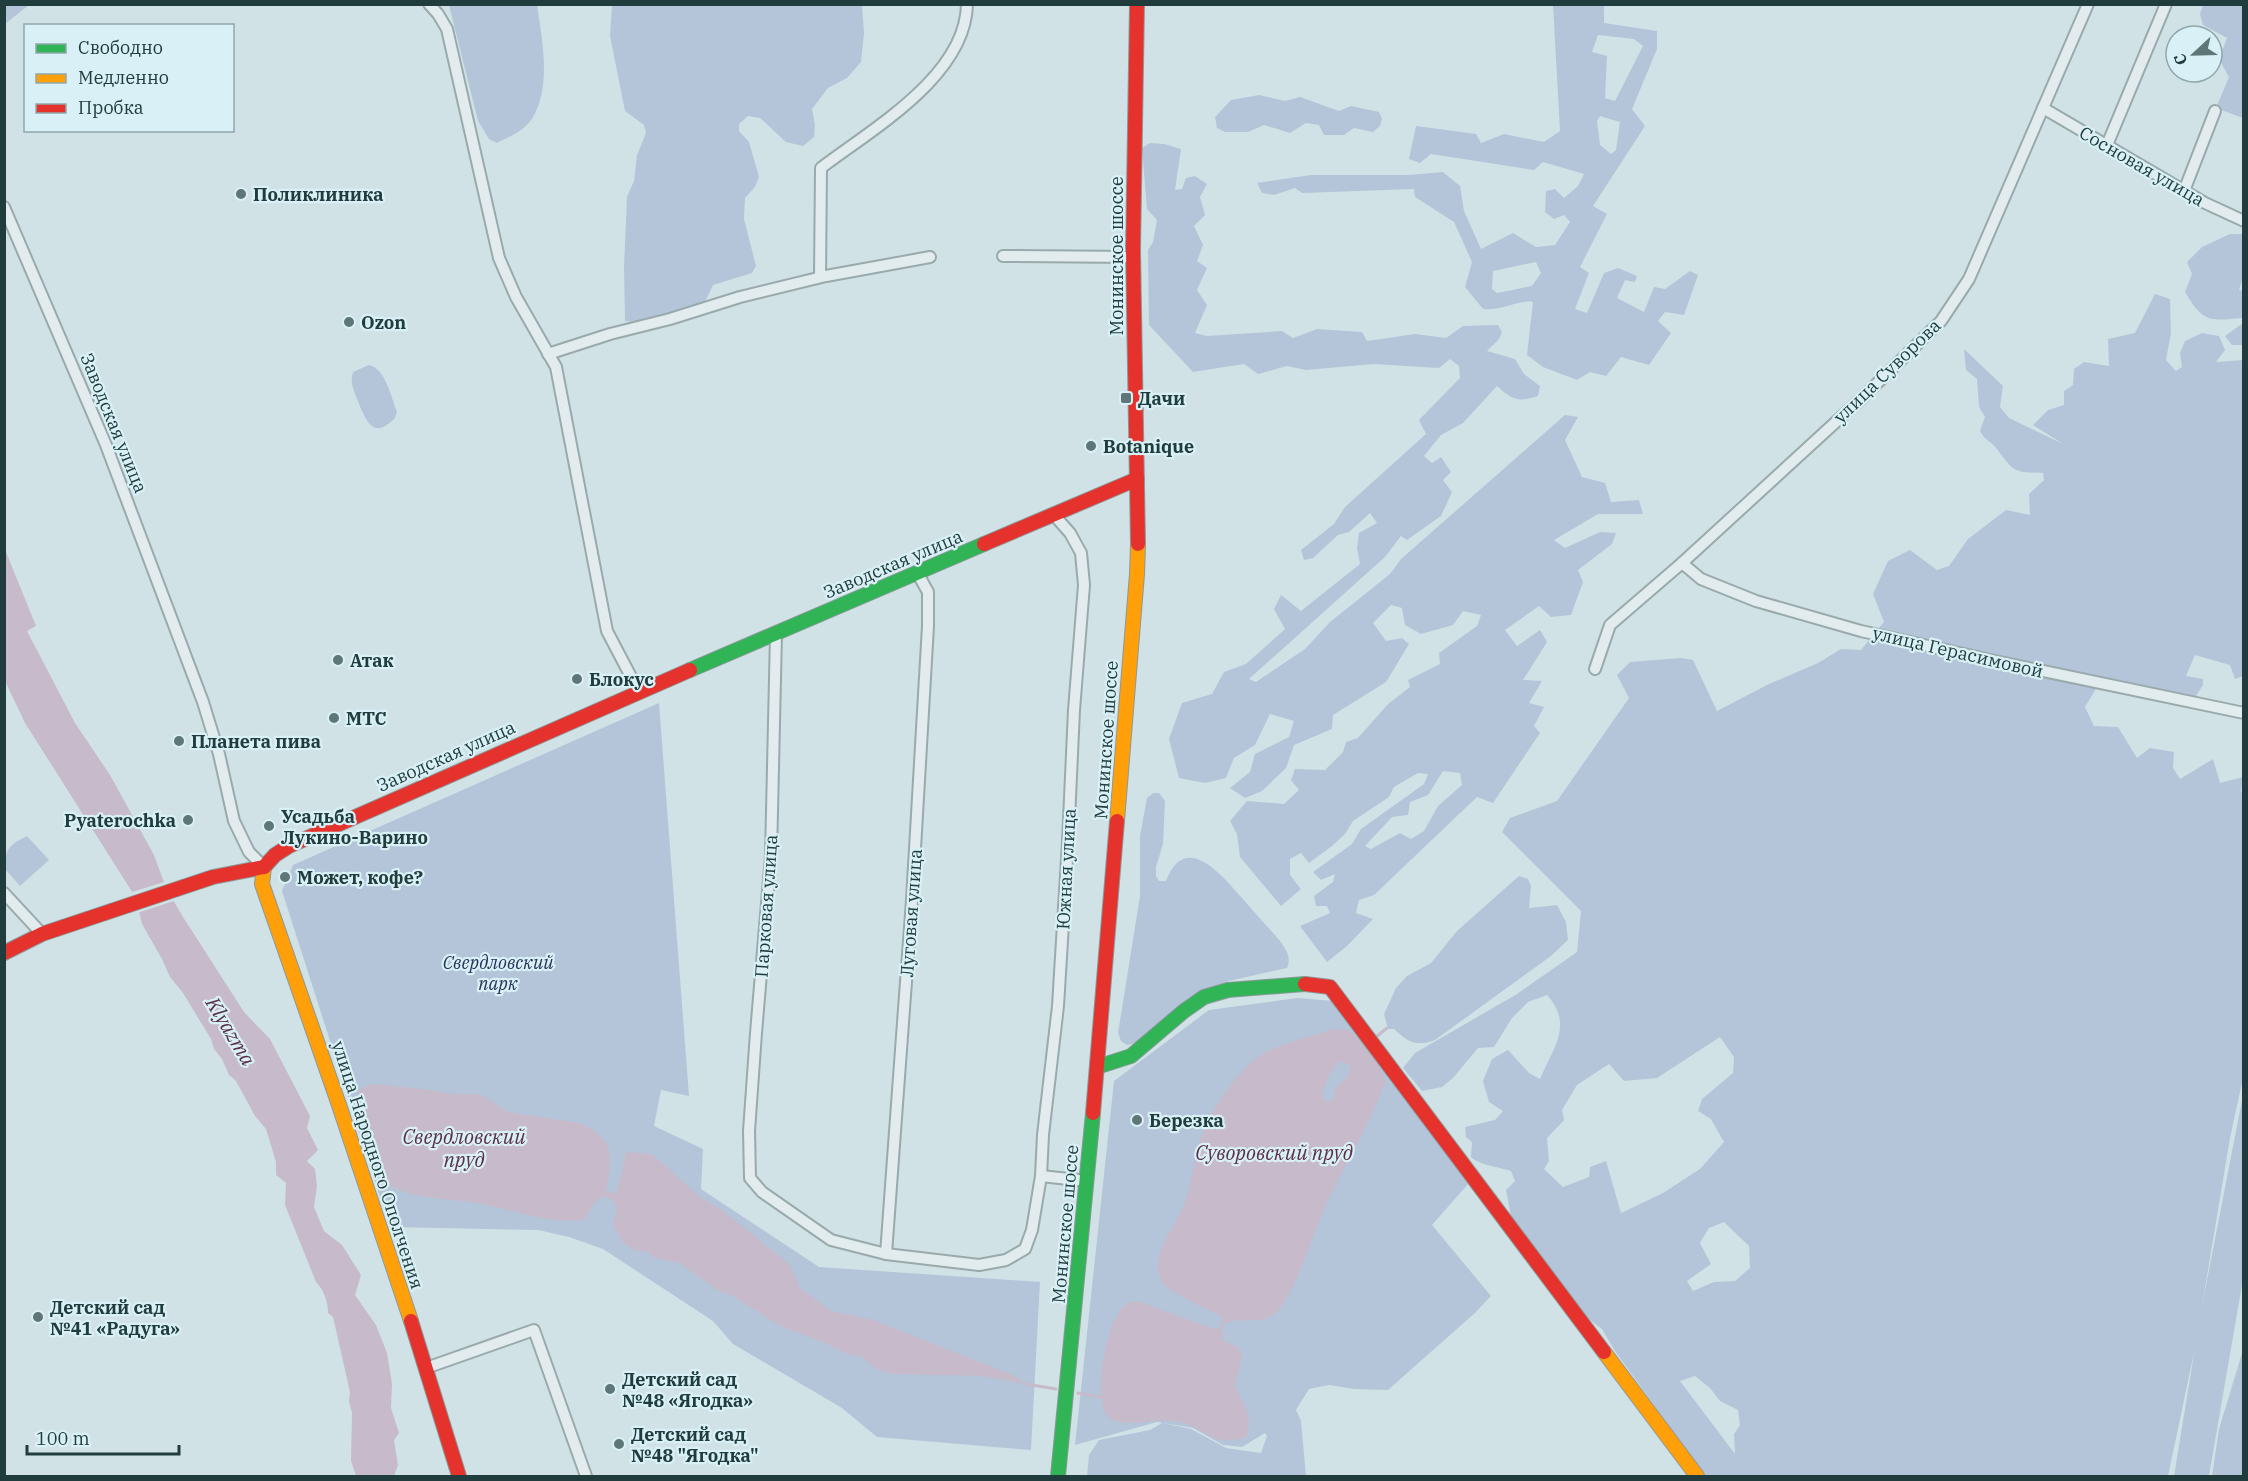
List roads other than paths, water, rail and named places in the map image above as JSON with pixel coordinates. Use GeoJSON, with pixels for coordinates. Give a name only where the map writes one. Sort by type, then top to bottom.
{"type":"FeatureCollection","features":[{"type":"Feature","properties":{"kind":"street"},"geometry":{"type":"LineString","coordinates":[[429,4],[447,29],[500,258],[516,297],[556,367],[607,631],[639,692]]}},
{"type":"Feature","properties":{"kind":"street"},"geometry":{"type":"LineString","coordinates":[[820,277],[821,168],[924,90],[940,72],[960,38],[967,4]]}},
{"type":"Feature","properties":{"kind":"street","name":"Монинское шоссе"},"geometry":{"type":"LineString","coordinates":[[1059,1476],[1097,1067],[1137,574],[1133,257],[1137,4]]}},
{"type":"Feature","properties":{"kind":"street","name":"улица Суворова"},"geometry":{"type":"LineString","coordinates":[[1595,669],[1610,625],[1682,563],[1862,398],[1941,321],[1969,279],[2088,4]]}},
{"type":"Feature","properties":{"kind":"street"},"geometry":{"type":"LineString","coordinates":[[2106,145],[2166,4]]}},
{"type":"Feature","properties":{"kind":"street","name":"Сосновая улица"},"geometry":{"type":"LineString","coordinates":[[2043,108],[2184,191],[2244,221]]}},
{"type":"Feature","properties":{"kind":"street"},"geometry":{"type":"LineString","coordinates":[[2184,191],[2215,111]]}},
{"type":"Feature","properties":{"kind":"street","name":"Заводская улица"},"geometry":{"type":"LineString","coordinates":[[4,207],[106,445],[199,691],[219,754],[234,821],[249,852],[264,867],[275,855],[289,846],[639,692],[1137,479]]}},
{"type":"Feature","properties":{"kind":"street"},"geometry":{"type":"LineString","coordinates":[[1003,256],[1133,257]]}},
{"type":"Feature","properties":{"kind":"street"},"geometry":{"type":"LineString","coordinates":[[548,354],[740,297],[820,277],[930,257]]}},
{"type":"Feature","properties":{"kind":"street","name":"Южная улица"},"geometry":{"type":"LineString","coordinates":[[886,1254],[979,1265],[1006,1260],[1025,1249],[1032,1230],[1041,1176],[1043,1135],[1058,1006],[1074,710],[1084,585],[1082,553],[1070,533],[1054,515]]}},
{"type":"Feature","properties":{"kind":"street","name":"улица Герасимовой"},"geometry":{"type":"LineString","coordinates":[[1682,563],[1701,579],[1756,601],[1861,631],[2244,713]]}},
{"type":"Feature","properties":{"kind":"street","name":"Луговая улица"},"geometry":{"type":"LineString","coordinates":[[886,1254],[912,900],[928,626],[928,592],[918,574]]}},
{"type":"Feature","properties":{"kind":"street","name":"Парковая улица"},"geometry":{"type":"LineString","coordinates":[[776,634],[771,856],[749,1131],[750,1178],[762,1192],[831,1240],[886,1254]]}},
{"type":"Feature","properties":{"kind":"street"},"geometry":{"type":"LineString","coordinates":[[4,954],[42,933],[213,877],[264,867]]}},
{"type":"Feature","properties":{"kind":"street","name":"улица Народного Ополчения"},"geometry":{"type":"LineString","coordinates":[[264,867],[262,884],[309,1016],[426,1368],[459,1476]]}},
{"type":"Feature","properties":{"kind":"street"},"geometry":{"type":"LineString","coordinates":[[4,893],[42,933]]}},
{"type":"Feature","properties":{"kind":"street"},"geometry":{"type":"LineString","coordinates":[[1097,1067],[1131,1056],[1204,997],[1228,990],[1285,984],[1316,984],[1330,987],[1697,1476]]}},
{"type":"Feature","properties":{"kind":"street"},"geometry":{"type":"LineString","coordinates":[[1041,1176],[1087,1181]]}},
{"type":"Feature","properties":{"kind":"street"},"geometry":{"type":"LineString","coordinates":[[426,1368],[534,1330],[586,1476]]}},
{"type":"Feature","properties":{"kind":"water","name":"Klyazma"},"geometry":{"type":"Polygon","coordinates":[[[4,547],[36,626],[27,631],[75,723],[110,775],[154,855],[166,888],[183,917],[244,1012],[270,1039],[310,1116],[307,1128],[318,1150],[307,1161],[315,1169],[317,1186],[314,1207],[324,1231],[342,1245],[361,1275],[355,1295],[376,1325],[387,1353],[392,1384],[391,1408],[399,1433],[394,1440],[398,1465],[394,1476],[356,1476],[351,1461],[350,1392],[333,1317],[328,1313],[325,1296],[316,1282],[285,1205],[286,1183],[276,1175],[276,1162],[266,1129],[255,1116],[236,1081],[229,1075],[211,1039],[183,993],[170,977],[142,924],[136,898],[25,723],[5,681],[4,547]]]}},
{"type":"Feature","properties":{"kind":"water","name":"Суворовский пруд"},"geometry":{"type":"Polygon","coordinates":[[[1332,1029],[1352,1032],[1363,1043],[1386,1081],[1324,1209],[1288,1296],[1268,1318],[1224,1324],[1222,1317],[1167,1287],[1159,1274],[1159,1254],[1186,1199],[1204,1130],[1229,1088],[1252,1062],[1269,1050],[1332,1029]],[[1341,1061],[1331,1072],[1322,1095],[1327,1102],[1333,1100],[1335,1089],[1347,1076],[1350,1066],[1341,1061]]]}},
{"type":"Feature","properties":{"kind":"water","name":"Свердловский пруд"},"geometry":{"type":"Polygon","coordinates":[[[376,1084],[453,1094],[480,1094],[508,1112],[579,1123],[595,1131],[606,1142],[610,1156],[606,1192],[616,1193],[626,1152],[652,1154],[701,1198],[722,1210],[789,1264],[800,1288],[831,1311],[873,1320],[1015,1376],[1026,1384],[982,1376],[894,1374],[878,1370],[860,1356],[849,1355],[823,1342],[780,1326],[733,1296],[719,1291],[679,1263],[655,1258],[648,1252],[627,1246],[620,1239],[613,1224],[616,1205],[605,1196],[595,1202],[584,1220],[571,1221],[401,1191],[391,1186],[380,1171],[359,1114],[358,1094],[368,1085],[376,1084]]]}},
{"type":"Feature","properties":{"kind":"water"},"geometry":{"type":"Polygon","coordinates":[[[1129,1302],[1140,1302],[1214,1329],[1222,1328],[1223,1341],[1238,1347],[1242,1357],[1235,1385],[1249,1416],[1247,1437],[1234,1440],[1216,1439],[1195,1427],[1175,1421],[1125,1423],[1111,1419],[1105,1411],[1102,1397],[1103,1360],[1113,1324],[1120,1310],[1129,1302]]]}},
{"type":"Feature","properties":{"kind":"waterway"},"geometry":{"type":"LineString","coordinates":[[1376,1037],[1387,1028]]}},
{"type":"Feature","properties":{"kind":"waterway"},"geometry":{"type":"LineString","coordinates":[[1026,1384],[1056,1389]]}},
{"type":"Feature","properties":{"kind":"waterway"},"geometry":{"type":"LineString","coordinates":[[1078,1393],[1101,1397]]}},
{"type":"Feature","properties":{"kind":"place","name":"Поликлиника"},"geometry":{"type":"Point","coordinates":[241,194]}},
{"type":"Feature","properties":{"kind":"place","name":"Ozon"},"geometry":{"type":"Point","coordinates":[349,322]}},
{"type":"Feature","properties":{"kind":"place","name":"Дачи"},"geometry":{"type":"Point","coordinates":[1126,398]}},
{"type":"Feature","properties":{"kind":"place","name":"Botanique"},"geometry":{"type":"Point","coordinates":[1091,446]}},
{"type":"Feature","properties":{"kind":"place","name":"Атак"},"geometry":{"type":"Point","coordinates":[338,660]}},
{"type":"Feature","properties":{"kind":"place","name":"Блокус"},"geometry":{"type":"Point","coordinates":[577,679]}},
{"type":"Feature","properties":{"kind":"place","name":"МТС"},"geometry":{"type":"Point","coordinates":[334,718]}},
{"type":"Feature","properties":{"kind":"place","name":"Планета пива"},"geometry":{"type":"Point","coordinates":[179,741]}},
{"type":"Feature","properties":{"kind":"place","name":"Pyaterochka"},"geometry":{"type":"Point","coordinates":[188,820]}},
{"type":"Feature","properties":{"kind":"place","name":"Усадьба Лукино-Варино"},"geometry":{"type":"Point","coordinates":[269,826]}},
{"type":"Feature","properties":{"kind":"place","name":"Может, кофе?"},"geometry":{"type":"Point","coordinates":[285,877]}},
{"type":"Feature","properties":{"kind":"place","name":"Березка"},"geometry":{"type":"Point","coordinates":[1137,1120]}},
{"type":"Feature","properties":{"kind":"place","name":"Детский сад №41 «Радуга»"},"geometry":{"type":"Point","coordinates":[38,1317]}},
{"type":"Feature","properties":{"kind":"place","name":"Детский сад №48 «Ягодка»"},"geometry":{"type":"Point","coordinates":[610,1389]}},
{"type":"Feature","properties":{"kind":"place","name":"Детский сад №48 \"Ягодка\""},"geometry":{"type":"Point","coordinates":[619,1444]}},
{"type":"Feature","properties":{"kind":"park label","name":"Свердловский парк"},"geometry":{"type":"Point","coordinates":[498,972]}}]}
